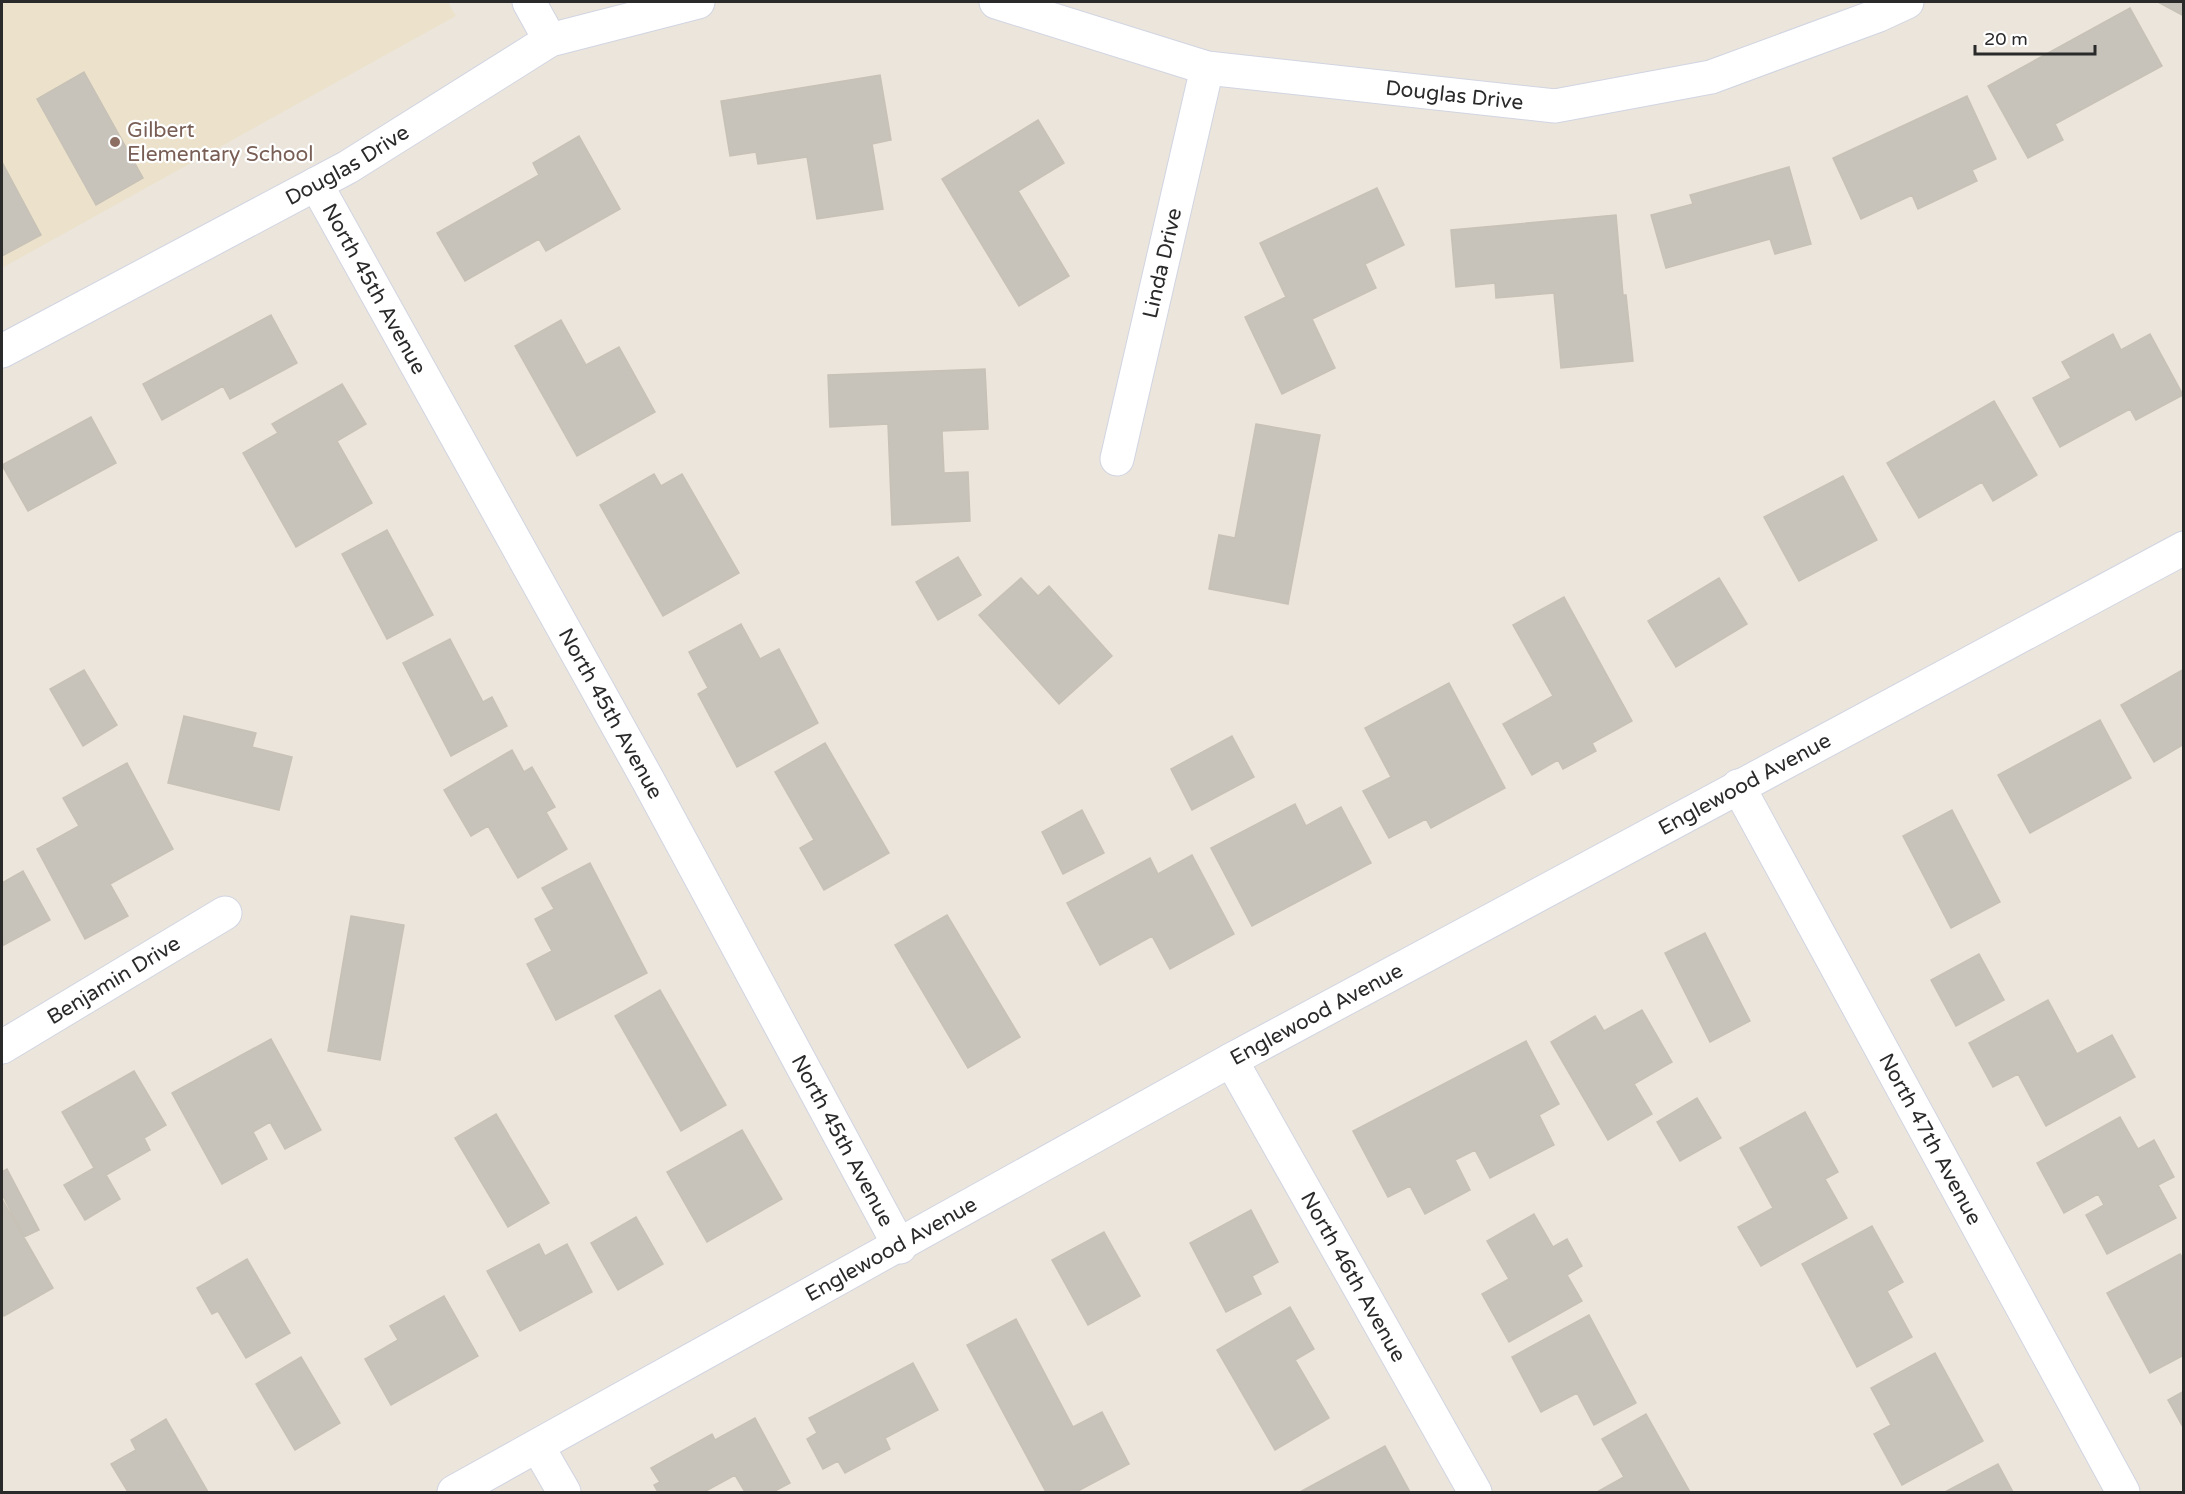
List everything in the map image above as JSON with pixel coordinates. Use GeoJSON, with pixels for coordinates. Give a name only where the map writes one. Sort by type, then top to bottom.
{"type":"FeatureCollection","features":[{"type":"Feature","properties":{"kind":"street"},"geometry":{"type":"LineString","coordinates":[[529,2],[550,40]]}},
{"type":"Feature","properties":{"kind":"street","name":"Douglas Drive"},"geometry":{"type":"LineString","coordinates":[[2,351],[316,184],[550,40],[699,2]]}},
{"type":"Feature","properties":{"kind":"street","name":"Douglas Drive"},"geometry":{"type":"LineString","coordinates":[[996,2],[1207,68],[1555,106],[1711,77],[1879,15],[1907,2]]}},
{"type":"Feature","properties":{"kind":"street","name":"Linda Drive"},"geometry":{"type":"LineString","coordinates":[[1117,459],[1207,68]]}},
{"type":"Feature","properties":{"kind":"street","name":"North 45th Avenue"},"geometry":{"type":"LineString","coordinates":[[316,184],[650,782],[900,1247]]}},
{"type":"Feature","properties":{"kind":"street","name":"Englewood Avenue"},"geometry":{"type":"LineString","coordinates":[[454,1492],[900,1247],[1231,1060],[2184,548]]}},
{"type":"Feature","properties":{"kind":"street","name":"North 47th Avenue"},"geometry":{"type":"LineString","coordinates":[[1738,786],[2123,1492]]}},
{"type":"Feature","properties":{"kind":"street","name":"Benjamin Drive"},"geometry":{"type":"LineString","coordinates":[[2,1047],[225,913]]}},
{"type":"Feature","properties":{"kind":"street","name":"North 46th Avenue"},"geometry":{"type":"LineString","coordinates":[[1231,1060],[1475,1492]]}},
{"type":"Feature","properties":{"kind":"street"},"geometry":{"type":"LineString","coordinates":[[538,1447],[564,1492]]}},
{"type":"Feature","properties":{"kind":"shaded area","name":"Gilbert Elementary School"},"geometry":{"type":"Polygon","coordinates":[[[2,2],[448,2],[456,16],[2,268],[2,2]]]}},
{"type":"Feature","properties":{"kind":"building"},"geometry":{"type":"Polygon","coordinates":[[[2158,2],[2184,2],[2184,16],[2158,2]]]}},
{"type":"Feature","properties":{"kind":"building"},"geometry":{"type":"Polygon","coordinates":[[[2130,8],[2162,66],[2055,124],[2063,140],[2028,158],[1988,86],[2130,8]]]}},
{"type":"Feature","properties":{"kind":"building"},"geometry":{"type":"Polygon","coordinates":[[[84,72],[143,178],[96,205],[37,99],[84,72]]]}},
{"type":"Feature","properties":{"kind":"building"},"geometry":{"type":"Polygon","coordinates":[[[880,75],[891,140],[872,144],[883,209],[817,219],[807,157],[758,164],[756,152],[730,156],[721,101],[880,75]]]}},
{"type":"Feature","properties":{"kind":"building"},"geometry":{"type":"Polygon","coordinates":[[[1967,96],[1996,159],[1972,170],[1977,181],[1918,209],[1912,195],[1861,219],[1833,158],[1967,96]]]}},
{"type":"Feature","properties":{"kind":"building"},"geometry":{"type":"Polygon","coordinates":[[[1038,120],[1064,163],[1018,191],[1069,276],[1019,306],[942,179],[1038,120]]]}},
{"type":"Feature","properties":{"kind":"building"},"geometry":{"type":"Polygon","coordinates":[[[579,136],[620,209],[546,251],[539,239],[465,281],[437,233],[539,175],[533,163],[579,136]]]}},
{"type":"Feature","properties":{"kind":"building"},"geometry":{"type":"Polygon","coordinates":[[[2,162],[41,235],[2,256],[2,162]]]}},
{"type":"Feature","properties":{"kind":"building"},"geometry":{"type":"Polygon","coordinates":[[[1789,167],[1811,244],[1775,254],[1770,239],[1666,268],[1651,215],[1693,204],[1690,195],[1789,167]]]}},
{"type":"Feature","properties":{"kind":"building"},"geometry":{"type":"Polygon","coordinates":[[[1377,188],[1404,245],[1365,264],[1376,288],[1312,319],[1335,368],[1282,394],[1245,317],[1286,297],[1260,243],[1377,188]]]}},
{"type":"Feature","properties":{"kind":"building"},"geometry":{"type":"Polygon","coordinates":[[[1616,215],[1623,295],[1626,295],[1633,361],[1561,368],[1554,293],[1496,298],[1495,283],[1456,287],[1451,230],[1616,215]]]}},
{"type":"Feature","properties":{"kind":"building"},"geometry":{"type":"Polygon","coordinates":[[[271,315],[297,363],[230,399],[223,386],[162,420],[143,384],[271,315]]]}},
{"type":"Feature","properties":{"kind":"building"},"geometry":{"type":"Polygon","coordinates":[[[561,320],[586,365],[619,347],[655,412],[577,456],[515,346],[561,320]]]}},
{"type":"Feature","properties":{"kind":"building"},"geometry":{"type":"Polygon","coordinates":[[[2113,334],[2121,350],[2150,334],[2183,395],[2136,420],[2130,409],[2060,447],[2033,398],[2071,378],[2062,362],[2113,334]]]}},
{"type":"Feature","properties":{"kind":"building"},"geometry":{"type":"Polygon","coordinates":[[[985,369],[988,429],[942,431],[944,473],[968,472],[970,521],[892,525],[888,424],[830,427],[828,375],[985,369]]]}},
{"type":"Feature","properties":{"kind":"building"},"geometry":{"type":"Polygon","coordinates":[[[342,384],[366,424],[337,441],[372,503],[296,547],[243,453],[278,433],[272,424],[342,384]]]}},
{"type":"Feature","properties":{"kind":"building"},"geometry":{"type":"Polygon","coordinates":[[[1994,401],[2037,475],[1993,501],[1982,482],[1919,518],[1887,463],[1994,401]]]}},
{"type":"Feature","properties":{"kind":"building"},"geometry":{"type":"Polygon","coordinates":[[[91,417],[116,463],[28,511],[2,465],[91,417]]]}},
{"type":"Feature","properties":{"kind":"building"},"geometry":{"type":"Polygon","coordinates":[[[1256,424],[1320,435],[1288,604],[1209,589],[1219,535],[1235,538],[1256,424]]]}},
{"type":"Feature","properties":{"kind":"building"},"geometry":{"type":"Polygon","coordinates":[[[654,474],[661,486],[682,474],[739,573],[663,616],[600,505],[654,474]]]}},
{"type":"Feature","properties":{"kind":"building"},"geometry":{"type":"Polygon","coordinates":[[[1843,476],[1877,540],[1799,581],[1764,517],[1843,476]]]}},
{"type":"Feature","properties":{"kind":"building"},"geometry":{"type":"Polygon","coordinates":[[[387,530],[433,615],[387,639],[342,554],[387,530]]]}},
{"type":"Feature","properties":{"kind":"building"},"geometry":{"type":"Polygon","coordinates":[[[958,557],[981,595],[938,620],[916,582],[958,557]]]}},
{"type":"Feature","properties":{"kind":"building"},"geometry":{"type":"Polygon","coordinates":[[[1021,578],[1038,596],[1049,586],[1112,656],[1059,704],[979,615],[1021,578]]]}},
{"type":"Feature","properties":{"kind":"building"},"geometry":{"type":"Polygon","coordinates":[[[1719,578],[1747,624],[1676,667],[1648,621],[1719,578]]]}},
{"type":"Feature","properties":{"kind":"building"},"geometry":{"type":"Polygon","coordinates":[[[1564,597],[1632,721],[1592,743],[1596,751],[1563,769],[1558,760],[1532,775],[1503,724],[1553,696],[1513,625],[1564,597]]]}},
{"type":"Feature","properties":{"kind":"building"},"geometry":{"type":"Polygon","coordinates":[[[741,624],[760,659],[779,649],[818,723],[737,767],[698,694],[708,688],[689,652],[741,624]]]}},
{"type":"Feature","properties":{"kind":"building"},"geometry":{"type":"Polygon","coordinates":[[[450,639],[483,702],[492,697],[507,726],[451,756],[403,663],[450,639]]]}},
{"type":"Feature","properties":{"kind":"building"},"geometry":{"type":"Polygon","coordinates":[[[2184,669],[2184,744],[2154,762],[2121,705],[2184,669]]]}},
{"type":"Feature","properties":{"kind":"building"},"geometry":{"type":"Polygon","coordinates":[[[84,670],[117,725],[83,746],[50,689],[84,670]]]}},
{"type":"Feature","properties":{"kind":"building"},"geometry":{"type":"Polygon","coordinates":[[[1449,683],[1505,788],[1431,828],[1426,819],[1389,838],[1363,791],[1391,777],[1365,728],[1449,683]]]}},
{"type":"Feature","properties":{"kind":"building"},"geometry":{"type":"Polygon","coordinates":[[[184,716],[256,733],[252,747],[292,757],[279,810],[168,783],[184,716]]]}},
{"type":"Feature","properties":{"kind":"building"},"geometry":{"type":"Polygon","coordinates":[[[2100,720],[2131,778],[2030,833],[1998,775],[2100,720]]]}},
{"type":"Feature","properties":{"kind":"building"},"geometry":{"type":"Polygon","coordinates":[[[1232,736],[1254,777],[1192,810],[1171,769],[1232,736]]]}},
{"type":"Feature","properties":{"kind":"building"},"geometry":{"type":"Polygon","coordinates":[[[825,743],[889,853],[824,890],[800,848],[814,840],[775,772],[825,743]]]}},
{"type":"Feature","properties":{"kind":"building"},"geometry":{"type":"Polygon","coordinates":[[[512,750],[524,772],[532,767],[555,807],[546,812],[567,849],[518,878],[488,826],[471,836],[444,790],[512,750]]]}},
{"type":"Feature","properties":{"kind":"building"},"geometry":{"type":"Polygon","coordinates":[[[127,763],[173,849],[110,884],[128,916],[85,939],[37,849],[79,826],[63,798],[127,763]]]}},
{"type":"Feature","properties":{"kind":"building"},"geometry":{"type":"Polygon","coordinates":[[[1295,804],[1306,826],[1341,807],[1371,863],[1252,926],[1211,848],[1295,804]]]}},
{"type":"Feature","properties":{"kind":"building"},"geometry":{"type":"Polygon","coordinates":[[[1082,810],[1104,853],[1063,874],[1042,832],[1082,810]]]}},
{"type":"Feature","properties":{"kind":"building"},"geometry":{"type":"Polygon","coordinates":[[[1952,810],[2000,902],[1951,928],[1903,836],[1952,810]]]}},
{"type":"Feature","properties":{"kind":"building"},"geometry":{"type":"Polygon","coordinates":[[[1192,855],[1234,934],[1170,969],[1152,936],[1100,965],[1067,903],[1150,858],[1158,874],[1192,855]]]}},
{"type":"Feature","properties":{"kind":"building"},"geometry":{"type":"Polygon","coordinates":[[[590,863],[647,973],[556,1020],[527,964],[552,951],[535,919],[554,909],[542,888],[590,863]]]}},
{"type":"Feature","properties":{"kind":"building"},"geometry":{"type":"Polygon","coordinates":[[[23,871],[50,920],[2,946],[2,883],[23,871]]]}},
{"type":"Feature","properties":{"kind":"building"},"geometry":{"type":"Polygon","coordinates":[[[947,915],[1020,1037],[968,1068],[895,945],[947,915]]]}},
{"type":"Feature","properties":{"kind":"building"},"geometry":{"type":"Polygon","coordinates":[[[351,916],[404,925],[380,1060],[328,1051],[351,916]]]}},
{"type":"Feature","properties":{"kind":"building"},"geometry":{"type":"Polygon","coordinates":[[[1705,933],[1750,1021],[1710,1042],[1665,953],[1705,933]]]}},
{"type":"Feature","properties":{"kind":"building"},"geometry":{"type":"Polygon","coordinates":[[[1979,954],[2004,1000],[1956,1026],[1931,980],[1979,954]]]}},
{"type":"Feature","properties":{"kind":"building"},"geometry":{"type":"Polygon","coordinates":[[[660,990],[726,1105],[681,1131],[615,1016],[660,990]]]}},
{"type":"Feature","properties":{"kind":"building"},"geometry":{"type":"Polygon","coordinates":[[[2048,1000],[2077,1054],[2112,1035],[2135,1077],[2046,1126],[2018,1074],[1993,1087],[1969,1043],[2048,1000]]]}},
{"type":"Feature","properties":{"kind":"building"},"geometry":{"type":"Polygon","coordinates":[[[1642,1010],[1672,1062],[1634,1084],[1652,1114],[1608,1140],[1551,1042],[1595,1016],[1604,1031],[1642,1010]]]}},
{"type":"Feature","properties":{"kind":"building"},"geometry":{"type":"Polygon","coordinates":[[[271,1039],[321,1130],[285,1149],[270,1122],[253,1132],[267,1159],[222,1184],[172,1093],[271,1039]]]}},
{"type":"Feature","properties":{"kind":"building"},"geometry":{"type":"Polygon","coordinates":[[[1526,1041],[1559,1104],[1539,1115],[1554,1145],[1490,1178],[1475,1150],[1455,1160],[1470,1190],[1425,1214],[1410,1186],[1388,1197],[1353,1131],[1526,1041]]]}},
{"type":"Feature","properties":{"kind":"building"},"geometry":{"type":"Polygon","coordinates":[[[134,1071],[166,1125],[144,1138],[150,1150],[106,1175],[120,1199],[85,1220],[64,1185],[94,1168],[62,1112],[134,1071]]]}},
{"type":"Feature","properties":{"kind":"building"},"geometry":{"type":"Polygon","coordinates":[[[1697,1098],[1721,1138],[1680,1161],[1657,1122],[1697,1098]]]}},
{"type":"Feature","properties":{"kind":"building"},"geometry":{"type":"Polygon","coordinates":[[[1805,1112],[1838,1172],[1825,1179],[1847,1218],[1761,1266],[1738,1227],[1773,1208],[1740,1148],[1805,1112]]]}},
{"type":"Feature","properties":{"kind":"building"},"geometry":{"type":"Polygon","coordinates":[[[496,1114],[549,1203],[508,1227],[455,1138],[496,1114]]]}},
{"type":"Feature","properties":{"kind":"building"},"geometry":{"type":"Polygon","coordinates":[[[2120,1117],[2138,1149],[2154,1140],[2174,1177],[2158,1185],[2176,1218],[2107,1254],[2086,1215],[2104,1205],[2098,1194],[2064,1213],[2037,1163],[2120,1117]]]}},
{"type":"Feature","properties":{"kind":"building"},"geometry":{"type":"Polygon","coordinates":[[[742,1130],[782,1199],[707,1242],[667,1172],[742,1130]]]}},
{"type":"Feature","properties":{"kind":"building"},"geometry":{"type":"Polygon","coordinates":[[[7,1169],[39,1230],[24,1237],[2,1194],[2,1172],[7,1169]]]}},
{"type":"Feature","properties":{"kind":"building"},"geometry":{"type":"Polygon","coordinates":[[[2,1199],[53,1288],[4,1316],[2,1313],[2,1199]]]}},
{"type":"Feature","properties":{"kind":"building"},"geometry":{"type":"Polygon","coordinates":[[[1251,1210],[1278,1262],[1252,1276],[1261,1294],[1226,1312],[1190,1243],[1251,1210]]]}},
{"type":"Feature","properties":{"kind":"building"},"geometry":{"type":"Polygon","coordinates":[[[1534,1214],[1553,1247],[1567,1239],[1582,1266],[1567,1275],[1582,1301],[1509,1342],[1482,1294],[1509,1279],[1487,1241],[1534,1214]]]}},
{"type":"Feature","properties":{"kind":"building"},"geometry":{"type":"Polygon","coordinates":[[[636,1217],[663,1264],[618,1290],[591,1243],[636,1217]]]}},
{"type":"Feature","properties":{"kind":"building"},"geometry":{"type":"Polygon","coordinates":[[[1872,1226],[1903,1282],[1887,1291],[1912,1337],[1857,1367],[1802,1264],[1872,1226]]]}},
{"type":"Feature","properties":{"kind":"building"},"geometry":{"type":"Polygon","coordinates":[[[1104,1232],[1140,1296],[1088,1325],[1052,1260],[1104,1232]]]}},
{"type":"Feature","properties":{"kind":"building"},"geometry":{"type":"Polygon","coordinates":[[[539,1244],[545,1256],[567,1244],[592,1292],[520,1331],[487,1271],[539,1244]]]}},
{"type":"Feature","properties":{"kind":"building"},"geometry":{"type":"Polygon","coordinates":[[[2180,1254],[2184,1260],[2184,1355],[2150,1373],[2107,1293],[2180,1254]]]}},
{"type":"Feature","properties":{"kind":"building"},"geometry":{"type":"Polygon","coordinates":[[[247,1259],[290,1333],[246,1358],[218,1311],[212,1314],[197,1288],[247,1259]]]}},
{"type":"Feature","properties":{"kind":"building"},"geometry":{"type":"Polygon","coordinates":[[[444,1296],[478,1356],[391,1405],[365,1359],[398,1340],[390,1326],[444,1296]]]}},
{"type":"Feature","properties":{"kind":"building"},"geometry":{"type":"Polygon","coordinates":[[[1290,1307],[1314,1349],[1295,1360],[1329,1418],[1275,1450],[1217,1350],[1290,1307]]]}},
{"type":"Feature","properties":{"kind":"building"},"geometry":{"type":"Polygon","coordinates":[[[1589,1315],[1636,1403],[1594,1425],[1577,1393],[1541,1412],[1512,1357],[1589,1315]]]}},
{"type":"Feature","properties":{"kind":"building"},"geometry":{"type":"Polygon","coordinates":[[[1016,1319],[1073,1427],[1102,1412],[1129,1464],[1076,1492],[1046,1492],[967,1345],[1016,1319]]]}},
{"type":"Feature","properties":{"kind":"building"},"geometry":{"type":"Polygon","coordinates":[[[1935,1353],[1983,1441],[1902,1485],[1874,1434],[1891,1425],[1871,1388],[1935,1353]]]}},
{"type":"Feature","properties":{"kind":"building"},"geometry":{"type":"Polygon","coordinates":[[[301,1357],[340,1423],[295,1450],[256,1384],[301,1357]]]}},
{"type":"Feature","properties":{"kind":"building"},"geometry":{"type":"Polygon","coordinates":[[[913,1363],[938,1410],[885,1438],[890,1449],[845,1473],[838,1461],[823,1469],[807,1439],[817,1433],[809,1418],[913,1363]]]}},
{"type":"Feature","properties":{"kind":"building"},"geometry":{"type":"Polygon","coordinates":[[[2184,1391],[2184,1429],[2168,1400],[2184,1391]]]}},
{"type":"Feature","properties":{"kind":"building"},"geometry":{"type":"Polygon","coordinates":[[[1646,1414],[1690,1492],[1597,1492],[1624,1477],[1602,1439],[1646,1414]]]}},
{"type":"Feature","properties":{"kind":"building"},"geometry":{"type":"Polygon","coordinates":[[[755,1418],[790,1483],[773,1492],[745,1492],[735,1475],[704,1492],[658,1492],[654,1485],[660,1482],[651,1468],[712,1434],[715,1440],[755,1418]]]}},
{"type":"Feature","properties":{"kind":"building"},"geometry":{"type":"Polygon","coordinates":[[[166,1419],[208,1492],[128,1492],[111,1464],[136,1450],[131,1440],[166,1419]]]}},
{"type":"Feature","properties":{"kind":"building"},"geometry":{"type":"Polygon","coordinates":[[[1385,1446],[1410,1492],[1300,1492],[1385,1446]]]}},
{"type":"Feature","properties":{"kind":"building"},"geometry":{"type":"Polygon","coordinates":[[[1998,1464],[2013,1492],[1945,1492],[1998,1464]]]}},
{"type":"Feature","properties":{"kind":"place","name":"Gilbert Elementary School"},"geometry":{"type":"Point","coordinates":[115,142]}}]}
